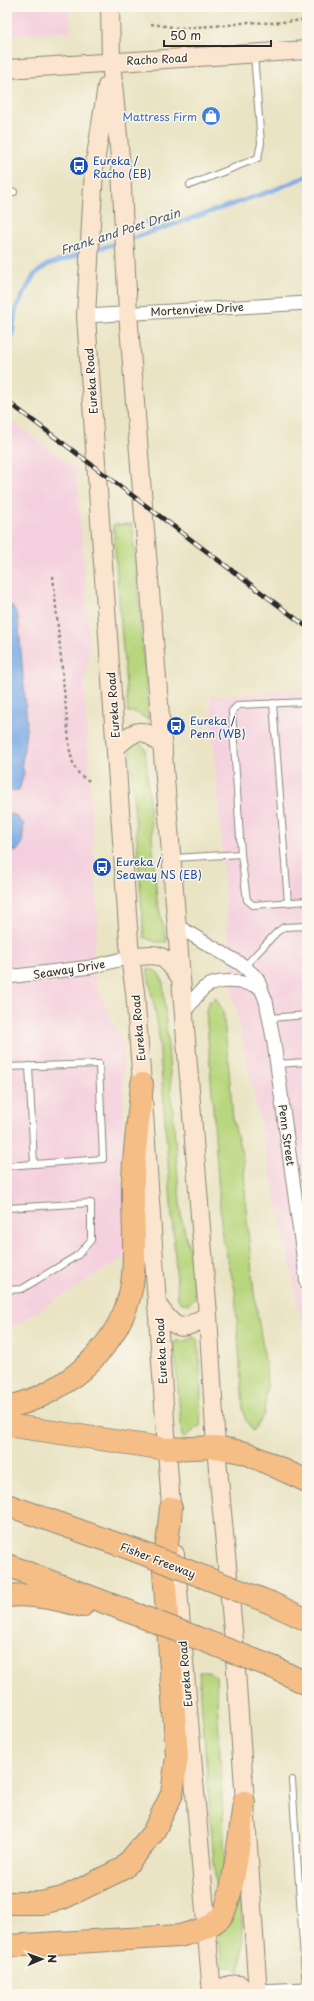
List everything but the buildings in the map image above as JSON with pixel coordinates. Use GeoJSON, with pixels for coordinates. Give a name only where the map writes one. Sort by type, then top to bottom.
{"type":"FeatureCollection","features":[{"type":"Feature","properties":{"kind":"highway"},"geometry":{"type":"LineString","coordinates":[[7,1407],[40,1396],[69,1379],[91,1359],[115,1333],[124,1312],[132,1285],[135,1257],[133,1181],[142,1084]]}},
{"type":"Feature","properties":{"kind":"highway"},"geometry":{"type":"LineString","coordinates":[[7,1425],[167,1449],[216,1447],[246,1453],[307,1481]]}},
{"type":"Feature","properties":{"kind":"highway","name":"Fisher Freeway"},"geometry":{"type":"LineString","coordinates":[[7,1505],[134,1550],[271,1603],[307,1620]]}},
{"type":"Feature","properties":{"kind":"highway"},"geometry":{"type":"LineString","coordinates":[[7,1903],[42,1903],[63,1898],[124,1868],[152,1833],[172,1794],[177,1756],[164,1571],[171,1508]]}},
{"type":"Feature","properties":{"kind":"highway"},"geometry":{"type":"LineString","coordinates":[[7,1565],[275,1668],[307,1684]]}},
{"type":"Feature","properties":{"kind":"highway"},"geometry":{"type":"LineString","coordinates":[[7,1596],[21,1594],[61,1600],[120,1618],[138,1615]]}},
{"type":"Feature","properties":{"kind":"highway"},"geometry":{"type":"LineString","coordinates":[[7,1946],[52,1945],[179,1936],[206,1929],[221,1916],[231,1890],[244,1802]]}},
{"type":"Feature","properties":{"kind":"main road","name":"Eureka Road"},"geometry":{"type":"LineString","coordinates":[[110,7],[111,62],[124,213],[128,313],[208,1315],[216,1447],[234,1641],[254,1993]]}},
{"type":"Feature","properties":{"kind":"main road","name":"Racho Road"},"geometry":{"type":"LineString","coordinates":[[7,69],[307,50]]}},
{"type":"Feature","properties":{"kind":"main road","name":"Eureka Road"},"geometry":{"type":"LineString","coordinates":[[111,62],[94,169],[86,316],[130,957],[135,992],[159,1307],[171,1508],[206,1929],[213,1994]]}},
{"type":"Feature","properties":{"kind":"main road"},"geometry":{"type":"LineString","coordinates":[[116,747],[129,735],[141,731],[153,735],[163,747]]}},
{"type":"Feature","properties":{"kind":"main road"},"geometry":{"type":"LineString","coordinates":[[130,957],[154,954],[166,959],[181,978]]}},
{"type":"Feature","properties":{"kind":"main road"},"geometry":{"type":"LineString","coordinates":[[159,1307],[171,1324],[177,1326],[184,1327],[192,1325],[208,1315]]}},
{"type":"Feature","properties":{"kind":"main road"},"geometry":{"type":"LineString","coordinates":[[213,1994],[226,1985],[234,1984],[240,1985],[254,1993]]}},
{"type":"Feature","properties":{"kind":"street","name":"Mortenview Drive"},"geometry":{"type":"LineString","coordinates":[[86,316],[307,303]]}},
{"type":"Feature","properties":{"kind":"street","name":"Penn Street"},"geometry":{"type":"LineString","coordinates":[[177,926],[244,967],[257,978],[266,1001],[270,1018],[299,1210],[307,1284]]}},
{"type":"Feature","properties":{"kind":"street","name":"Seaway Drive"},"geometry":{"type":"LineString","coordinates":[[7,977],[91,967],[130,957]]}},
{"type":"Feature","properties":{"kind":"street"},"geometry":{"type":"LineString","coordinates":[[184,1013],[205,988],[224,982],[242,981],[260,987]]}},
{"type":"Feature","properties":{"kind":"street"},"geometry":{"type":"LineString","coordinates":[[254,1993],[307,1989]]}},
{"type":"Feature","properties":{"kind":"lane"},"geometry":{"type":"LineString","coordinates":[[190,185],[258,158],[262,144],[254,53]]}},
{"type":"Feature","properties":{"kind":"lane"},"geometry":{"type":"LineString","coordinates":[[307,702],[238,705],[232,711],[241,854],[246,900],[253,905],[307,901]]}},
{"type":"Feature","properties":{"kind":"lane"},"geometry":{"type":"LineString","coordinates":[[273,703],[288,902]]}},
{"type":"Feature","properties":{"kind":"lane"},"geometry":{"type":"LineString","coordinates":[[172,858],[241,854]]}},
{"type":"Feature","properties":{"kind":"lane"},"geometry":{"type":"LineString","coordinates":[[244,967],[277,932],[284,927],[307,926]]}},
{"type":"Feature","properties":{"kind":"lane"},"geometry":{"type":"LineString","coordinates":[[270,1018],[307,1015]]}},
{"type":"Feature","properties":{"kind":"lane"},"geometry":{"type":"LineString","coordinates":[[277,1064],[307,1062]]}},
{"type":"Feature","properties":{"kind":"lane"},"geometry":{"type":"LineString","coordinates":[[7,1067],[99,1064],[103,1159],[7,1166]]}},
{"type":"Feature","properties":{"kind":"lane"},"geometry":{"type":"LineString","coordinates":[[29,1066],[34,1164]]}},
{"type":"Feature","properties":{"kind":"lane"},"geometry":{"type":"LineString","coordinates":[[7,1194],[8,1208],[91,1203],[91,1240],[78,1255],[22,1289],[7,1290]]}},
{"type":"Feature","properties":{"kind":"lane"},"geometry":{"type":"LineString","coordinates":[[292,1780],[307,1989]]}},
{"type":"Feature","properties":{"kind":"path"},"geometry":{"type":"LineString","coordinates":[[151,24],[179,28],[229,25],[248,22],[269,24],[307,20]]}},
{"type":"Feature","properties":{"kind":"path"},"geometry":{"type":"LineString","coordinates":[[53,576],[70,751],[74,768],[81,777],[90,781]]}},
{"type":"Feature","properties":{"kind":"shaded area"},"geometry":{"type":"Polygon","coordinates":[[[7,7],[69,7],[71,31],[7,35],[7,7]]]}},
{"type":"Feature","properties":{"kind":"shaded area"},"geometry":{"type":"Polygon","coordinates":[[[7,418],[76,469],[90,645],[84,689],[98,923],[91,967],[104,1003],[123,1045],[124,1156],[120,1167],[121,1179],[125,1188],[128,1255],[7,1330],[7,418]]]}},
{"type":"Feature","properties":{"kind":"shaded area"},"geometry":{"type":"Polygon","coordinates":[[[307,689],[307,1346],[233,995],[210,696],[307,689]]]}},
{"type":"Feature","properties":{"kind":"green space"},"geometry":{"type":"Polygon","coordinates":[[[132,524],[148,719],[135,712],[128,712],[113,525],[132,524]]]}},
{"type":"Feature","properties":{"kind":"green space"},"geometry":{"type":"Polygon","coordinates":[[[139,742],[145,748],[157,900],[167,942],[156,942],[144,937],[130,749],[132,744],[139,742]]]}},
{"type":"Feature","properties":{"kind":"green space"},"geometry":{"type":"Polygon","coordinates":[[[147,969],[158,973],[163,983],[181,1216],[192,1262],[195,1297],[188,1305],[180,1302],[178,1298],[158,1026],[147,969]]]}},
{"type":"Feature","properties":{"kind":"green space"},"geometry":{"type":"Polygon","coordinates":[[[215,997],[223,1011],[233,1120],[244,1163],[246,1210],[254,1293],[266,1366],[267,1384],[264,1414],[253,1431],[245,1419],[243,1409],[235,1290],[222,1235],[206,1011],[209,1001],[212,1002],[215,997]]]}},
{"type":"Feature","properties":{"kind":"green space"},"geometry":{"type":"Polygon","coordinates":[[[194,1337],[198,1341],[201,1383],[200,1426],[185,1437],[182,1436],[174,1344],[176,1341],[186,1341],[194,1337]]]}},
{"type":"Feature","properties":{"kind":"green space"},"geometry":{"type":"Polygon","coordinates":[[[199,1672],[209,1672],[216,1677],[225,1857],[225,1876],[217,1901],[199,1672]]]}},
{"type":"Feature","properties":{"kind":"green space"},"geometry":{"type":"Polygon","coordinates":[[[241,1894],[243,1947],[240,1971],[233,1967],[222,1967],[219,1932],[241,1894]]]}},
{"type":"Feature","properties":{"kind":"water"},"geometry":{"type":"Polygon","coordinates":[[[7,602],[12,606],[18,616],[27,723],[22,764],[24,774],[19,790],[7,791],[7,602]]]}},
{"type":"Feature","properties":{"kind":"water"},"geometry":{"type":"Polygon","coordinates":[[[7,813],[14,815],[24,824],[22,844],[16,852],[7,848],[7,813]]]}},
{"type":"Feature","properties":{"kind":"waterway","name":"Frank and Poet Drain"},"geometry":{"type":"LineString","coordinates":[[128,240],[274,190],[307,176]]}},
{"type":"Feature","properties":{"kind":"waterway"},"geometry":{"type":"LineString","coordinates":[[147,222],[155,231]]}},
{"type":"Feature","properties":{"kind":"waterway","name":"Frank and Poet Drain"},"geometry":{"type":"LineString","coordinates":[[93,250],[121,242]]}},
{"type":"Feature","properties":{"kind":"waterway","name":"Frank and Poet Drain"},"geometry":{"type":"LineString","coordinates":[[7,368],[16,308],[34,275],[47,265],[86,252]]}},
{"type":"Feature","properties":{"kind":"railway"},"geometry":{"type":"LineString","coordinates":[[7,401],[307,627]]}},
{"type":"Feature","properties":{"kind":"place","name":"Mattress Firm"},"geometry":{"type":"Point","coordinates":[211,116]}},
{"type":"Feature","properties":{"kind":"place","name":"Eureka / Racho (EB)"},"geometry":{"type":"Point","coordinates":[79,166]}},
{"type":"Feature","properties":{"kind":"place","name":"Eureka / Penn (WB)"},"geometry":{"type":"Point","coordinates":[176,726]}},
{"type":"Feature","properties":{"kind":"place","name":"Eureka / Seaway NS (EB)"},"geometry":{"type":"Point","coordinates":[102,867]}}]}
